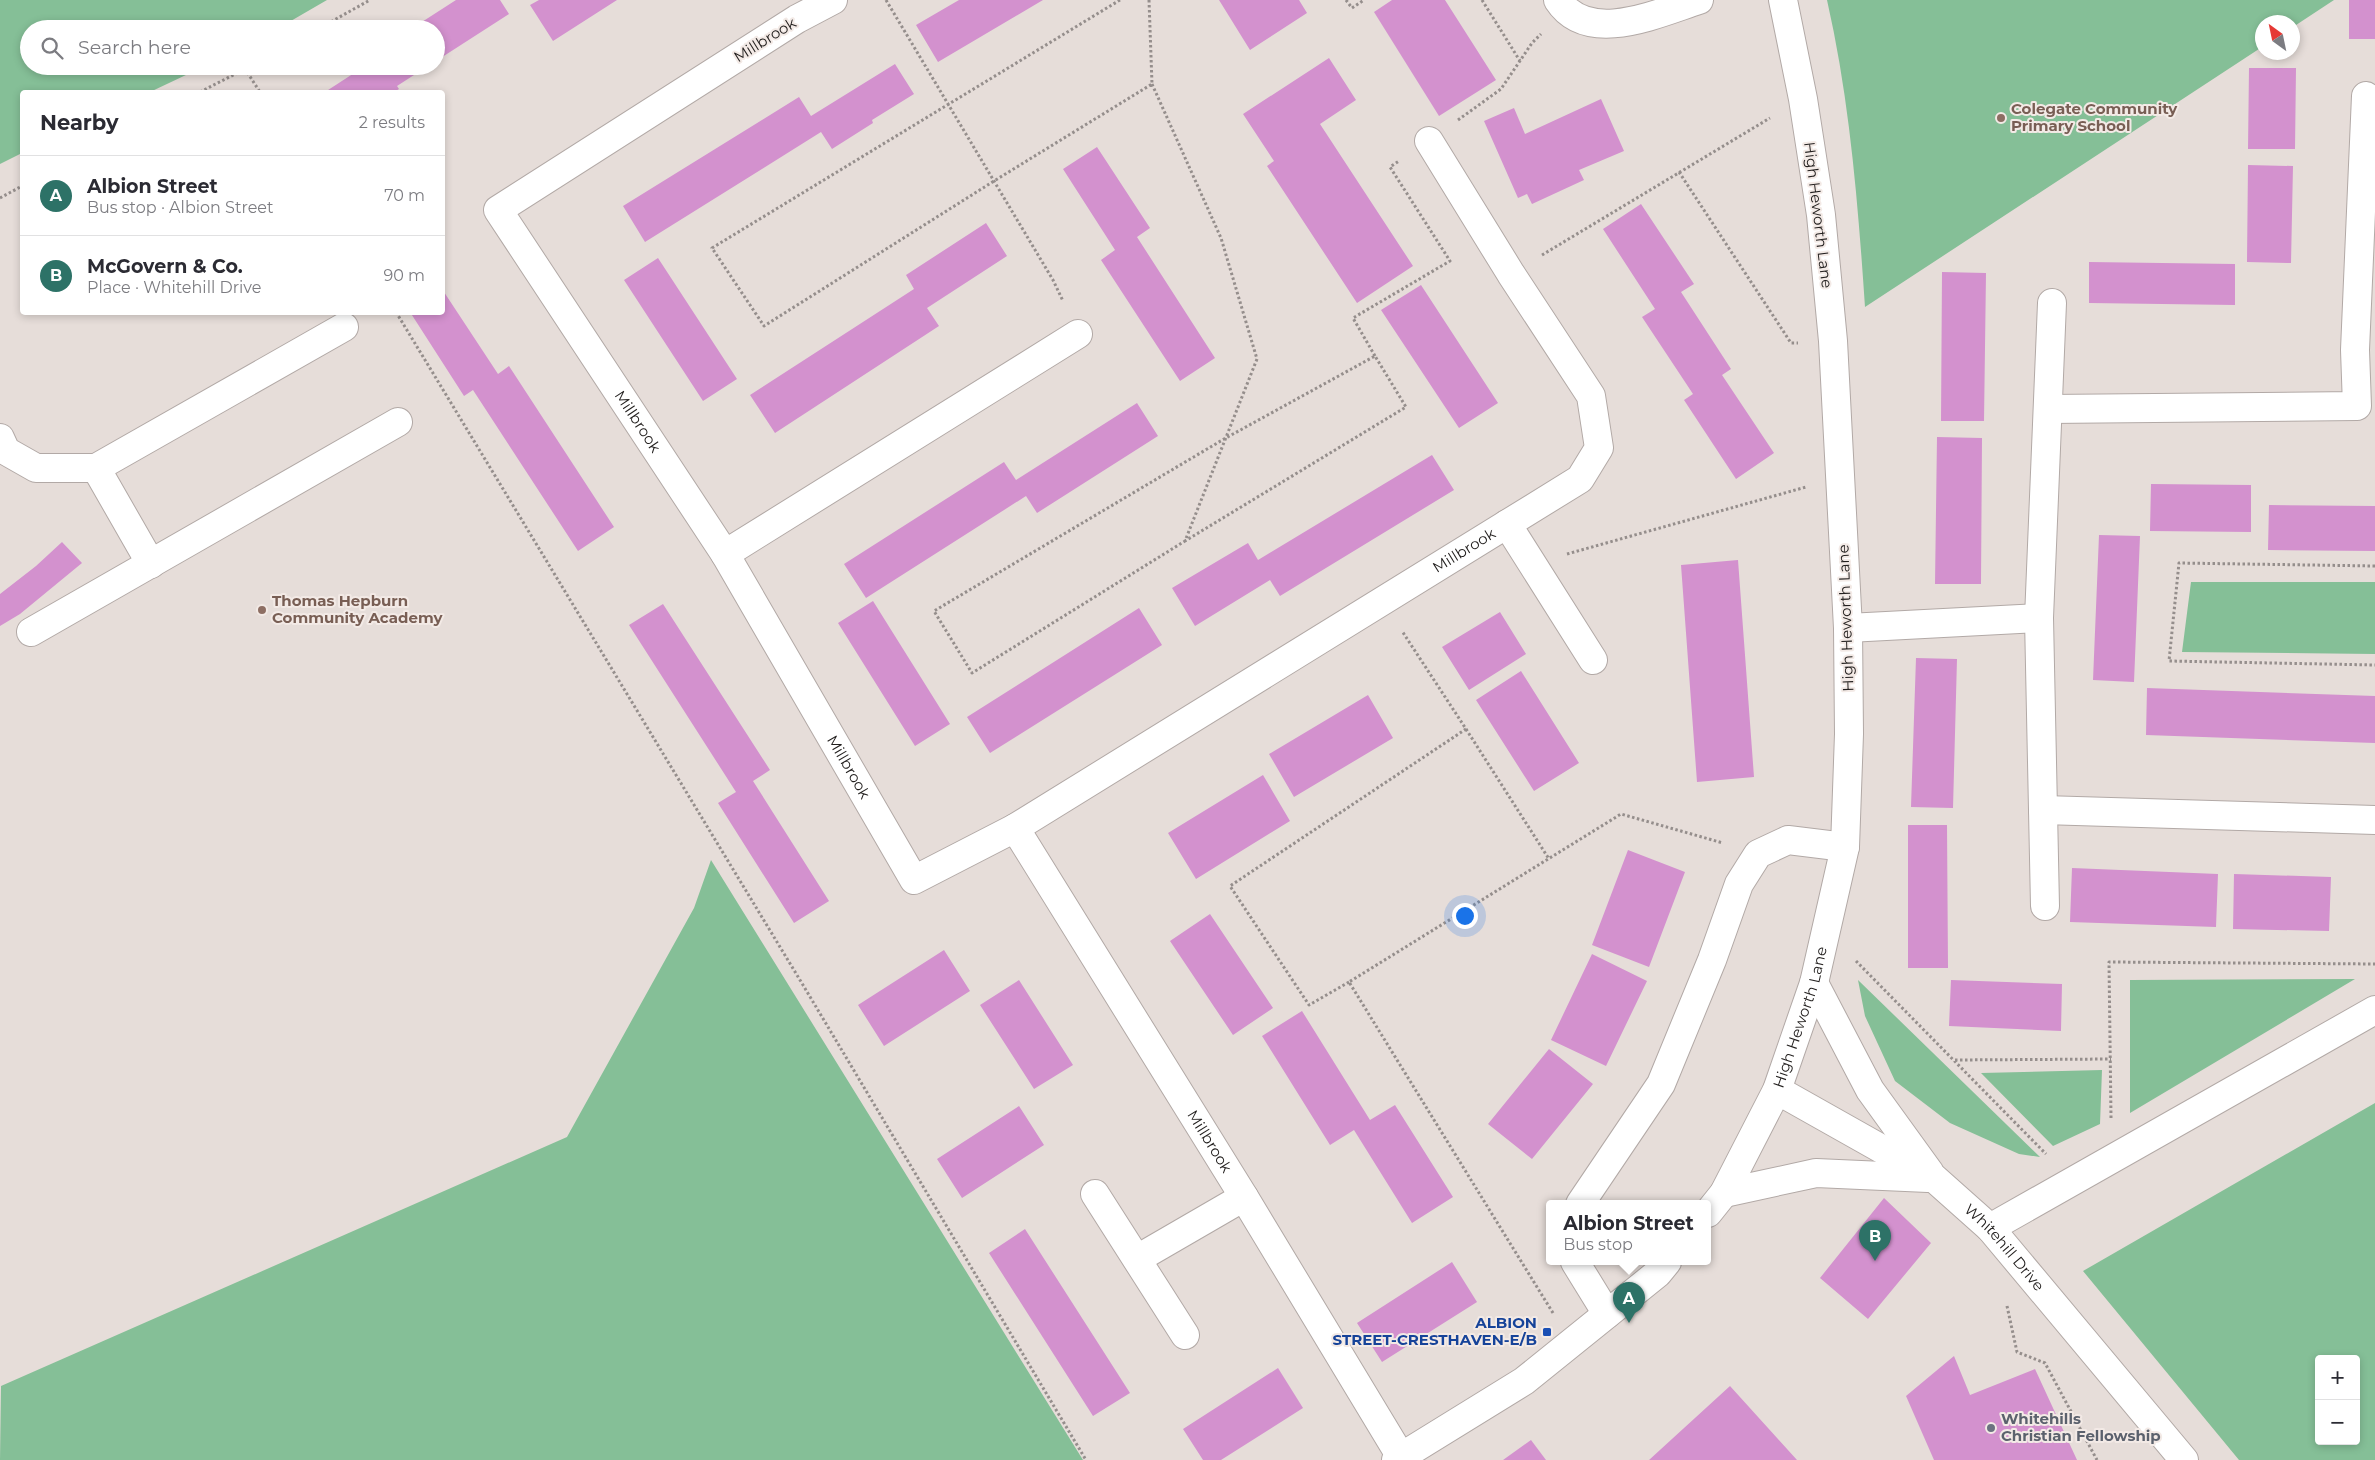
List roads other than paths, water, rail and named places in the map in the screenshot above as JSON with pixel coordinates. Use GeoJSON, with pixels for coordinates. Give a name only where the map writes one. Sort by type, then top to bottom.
{"type":"FeatureCollection","features":[{"type":"Feature","properties":{"kind":"street","name":"Millbrook"},"geometry":{"type":"LineString","coordinates":[[833,0],[791,10],[498,210],[725,554],[914,880],[1015,828],[1580,480],[1599,448],[1591,396],[1511,274],[1429,141]]}},
{"type":"Feature","properties":{"kind":"street"},"geometry":{"type":"LineString","coordinates":[[1558,0],[1564,10],[1580,19],[1594,23],[1614,24],[1699,0]]}},
{"type":"Feature","properties":{"kind":"street","name":"High Heworth Lane"},"geometry":{"type":"LineString","coordinates":[[1716,1203],[1776,1090],[1814,982],[1844,847],[1849,734],[1848,628],[1833,341],[1821,215],[1803,99],[1783,0]]}},
{"type":"Feature","properties":{"kind":"street"},"geometry":{"type":"LineString","coordinates":[[2048,409],[2356,406],[2355,350],[2366,96]]}},
{"type":"Feature","properties":{"kind":"street"},"geometry":{"type":"LineString","coordinates":[[2045,906],[2039,618],[2052,303]]}},
{"type":"Feature","properties":{"kind":"street"},"geometry":{"type":"LineString","coordinates":[[0,438],[6,451],[36,468],[96,468],[344,327]]}},
{"type":"Feature","properties":{"kind":"street"},"geometry":{"type":"LineString","coordinates":[[725,554],[1078,334]]}},
{"type":"Feature","properties":{"kind":"street"},"geometry":{"type":"LineString","coordinates":[[31,632],[398,422]]}},
{"type":"Feature","properties":{"kind":"street"},"geometry":{"type":"LineString","coordinates":[[96,468],[151,564]]}},
{"type":"Feature","properties":{"kind":"street"},"geometry":{"type":"LineString","coordinates":[[1506,524],[1593,660]]}},
{"type":"Feature","properties":{"kind":"street"},"geometry":{"type":"LineString","coordinates":[[1848,628],[2039,618]]}},
{"type":"Feature","properties":{"kind":"street"},"geometry":{"type":"LineString","coordinates":[[2043,810],[2375,820]]}},
{"type":"Feature","properties":{"kind":"street","name":"Millbrook"},"geometry":{"type":"LineString","coordinates":[[1015,828],[1244,1197],[1398,1458]]}},
{"type":"Feature","properties":{"kind":"street"},"geometry":{"type":"LineString","coordinates":[[1583,1200],[1661,1084],[1712,960],[1739,884],[1758,854],[1788,840],[1844,847]]}},
{"type":"Feature","properties":{"kind":"street"},"geometry":{"type":"LineString","coordinates":[[1814,982],[1870,1090],[1935,1179]]}},
{"type":"Feature","properties":{"kind":"street"},"geometry":{"type":"LineString","coordinates":[[1990,1228],[2375,1010]]}},
{"type":"Feature","properties":{"kind":"street","name":"Whitehill Drive"},"geometry":{"type":"LineString","coordinates":[[1776,1090],[1935,1179],[1990,1228],[2184,1460]]}},
{"type":"Feature","properties":{"kind":"street"},"geometry":{"type":"LineString","coordinates":[[1716,1203],[1816,1173],[1935,1179]]}},
{"type":"Feature","properties":{"kind":"street"},"geometry":{"type":"LineString","coordinates":[[1096,1194],[1185,1335]]}},
{"type":"Feature","properties":{"kind":"street"},"geometry":{"type":"LineString","coordinates":[[1137,1259],[1244,1197]]}},
{"type":"Feature","properties":{"kind":"street"},"geometry":{"type":"LineString","coordinates":[[1578,1265],[1608,1314]]}},
{"type":"Feature","properties":{"kind":"street"},"geometry":{"type":"LineString","coordinates":[[1398,1458],[1524,1381],[1608,1314],[1662,1267]]}},
{"type":"Feature","properties":{"kind":"place","name":"Colegate Community Primary School"},"geometry":{"type":"Point","coordinates":[2001,118]}},
{"type":"Feature","properties":{"kind":"place","name":"Thomas Hepburn Community Academy"},"geometry":{"type":"Point","coordinates":[262,610]}},
{"type":"Feature","properties":{"kind":"place","name":"McGovern & Co."},"geometry":{"type":"Point","coordinates":[1875,1261]}},
{"type":"Feature","properties":{"kind":"place","name":"Albion Street"},"geometry":{"type":"Point","coordinates":[1629,1323]}},
{"type":"Feature","properties":{"kind":"place","name":"ALBION STREET-CRESTHAVEN-E/B"},"geometry":{"type":"Point","coordinates":[1547,1332]}},
{"type":"Feature","properties":{"kind":"place","name":"Whitehills Christian Fellowship"},"geometry":{"type":"Point","coordinates":[1991,1428]}}]}
